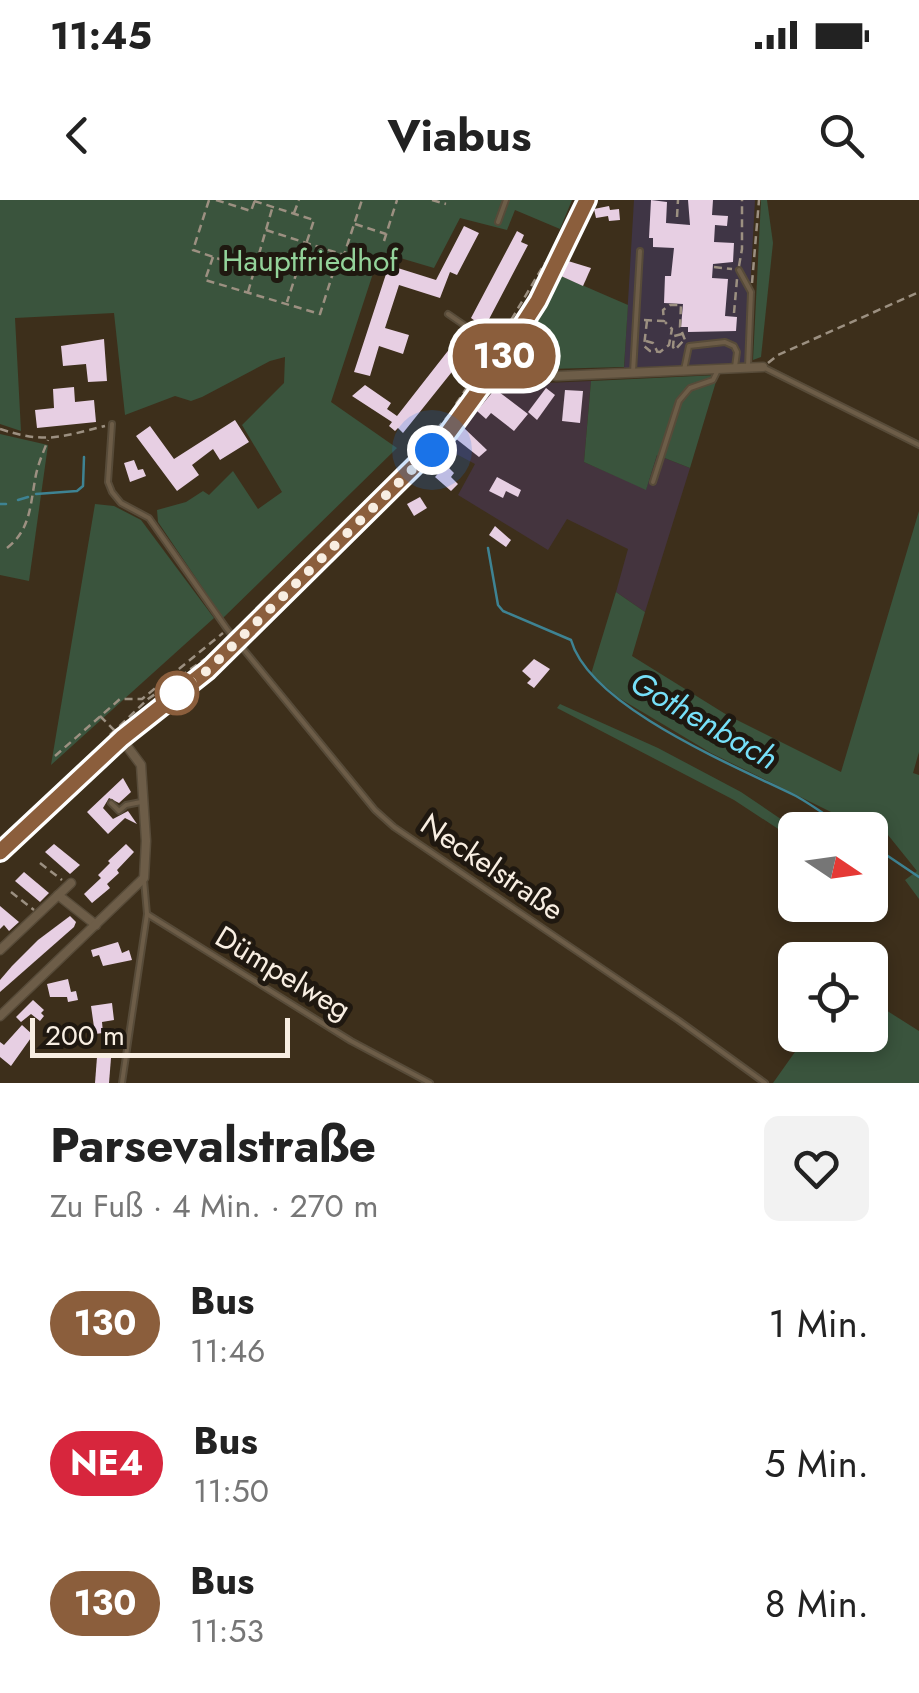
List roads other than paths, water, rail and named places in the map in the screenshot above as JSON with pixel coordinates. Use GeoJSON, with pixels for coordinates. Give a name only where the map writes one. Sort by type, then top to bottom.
{"type":"FeatureCollection","features":[{"type":"Feature","properties":{"kind":"main road"},"geometry":{"type":"LineString","coordinates":[[0,852],[118,734],[208,670],[232,635],[427,456],[477,396],[506,353],[565,250],[588,200]]}},
{"type":"Feature","properties":{"kind":"street"},"geometry":{"type":"LineString","coordinates":[[506,353],[546,376],[763,367]]}},
{"type":"Feature","properties":{"kind":"street"},"geometry":{"type":"LineString","coordinates":[[0,1016],[144,878],[140,765],[118,734]]}},
{"type":"Feature","properties":{"kind":"street"},"geometry":{"type":"LineString","coordinates":[[0,950],[70,884]]}},
{"type":"Feature","properties":{"kind":"street"},"geometry":{"type":"LineString","coordinates":[[58,895],[96,925]]}},
{"type":"Feature","properties":{"kind":"lane"},"geometry":{"type":"LineString","coordinates":[[498,222],[506,200]]}},
{"type":"Feature","properties":{"kind":"lane"},"geometry":{"type":"LineString","coordinates":[[634,372],[640,251]]}},
{"type":"Feature","properties":{"kind":"lane"},"geometry":{"type":"LineString","coordinates":[[738,270],[752,292],[748,367]]}},
{"type":"Feature","properties":{"kind":"lane"},"geometry":{"type":"LineString","coordinates":[[448,314],[506,353]]}},
{"type":"Feature","properties":{"kind":"lane"},"geometry":{"type":"LineString","coordinates":[[684,370],[689,346],[710,342],[734,346],[735,367]]}},
{"type":"Feature","properties":{"kind":"lane"},"geometry":{"type":"LineString","coordinates":[[763,367],[919,445]]}},
{"type":"Feature","properties":{"kind":"lane"},"geometry":{"type":"LineString","coordinates":[[653,482],[679,401],[690,388],[713,380],[716,368]]}},
{"type":"Feature","properties":{"kind":"lane","name":"Neckelstraße"},"geometry":{"type":"LineString","coordinates":[[112,424],[108,482],[112,492],[148,518],[232,635],[375,810],[394,827],[765,1083]]}},
{"type":"Feature","properties":{"kind":"lane"},"geometry":{"type":"LineString","coordinates":[[111,803],[119,811],[126,805],[143,802]]}},
{"type":"Feature","properties":{"kind":"lane"},"geometry":{"type":"LineString","coordinates":[[122,1083],[147,914],[144,878]]}},
{"type":"Feature","properties":{"kind":"lane","name":"Dümpelweg"},"geometry":{"type":"LineString","coordinates":[[147,914],[352,1042],[430,1083]]}},
{"type":"Feature","properties":{"kind":"waterway"},"geometry":{"type":"LineString","coordinates":[[36,494],[77,491],[83,486],[84,457]]}},
{"type":"Feature","properties":{"kind":"waterway"},"geometry":{"type":"LineString","coordinates":[[18,500],[28,497]]}},
{"type":"Feature","properties":{"kind":"waterway"},"geometry":{"type":"LineString","coordinates":[[0,504],[6,504]]}},
{"type":"Feature","properties":{"kind":"waterway","name":"Gothenbach"},"geometry":{"type":"LineString","coordinates":[[488,548],[498,605],[503,611],[571,640],[584,665],[634,711],[820,812]]}},
{"type":"Feature","properties":{"kind":"waterway","name":"Gothenbach"},"geometry":{"type":"LineString","coordinates":[[888,856],[919,877]]}},
{"type":"Feature","properties":{"kind":"park label","name":"Hauptfriedhof"},"geometry":{"type":"Point","coordinates":[310,261]}}]}
